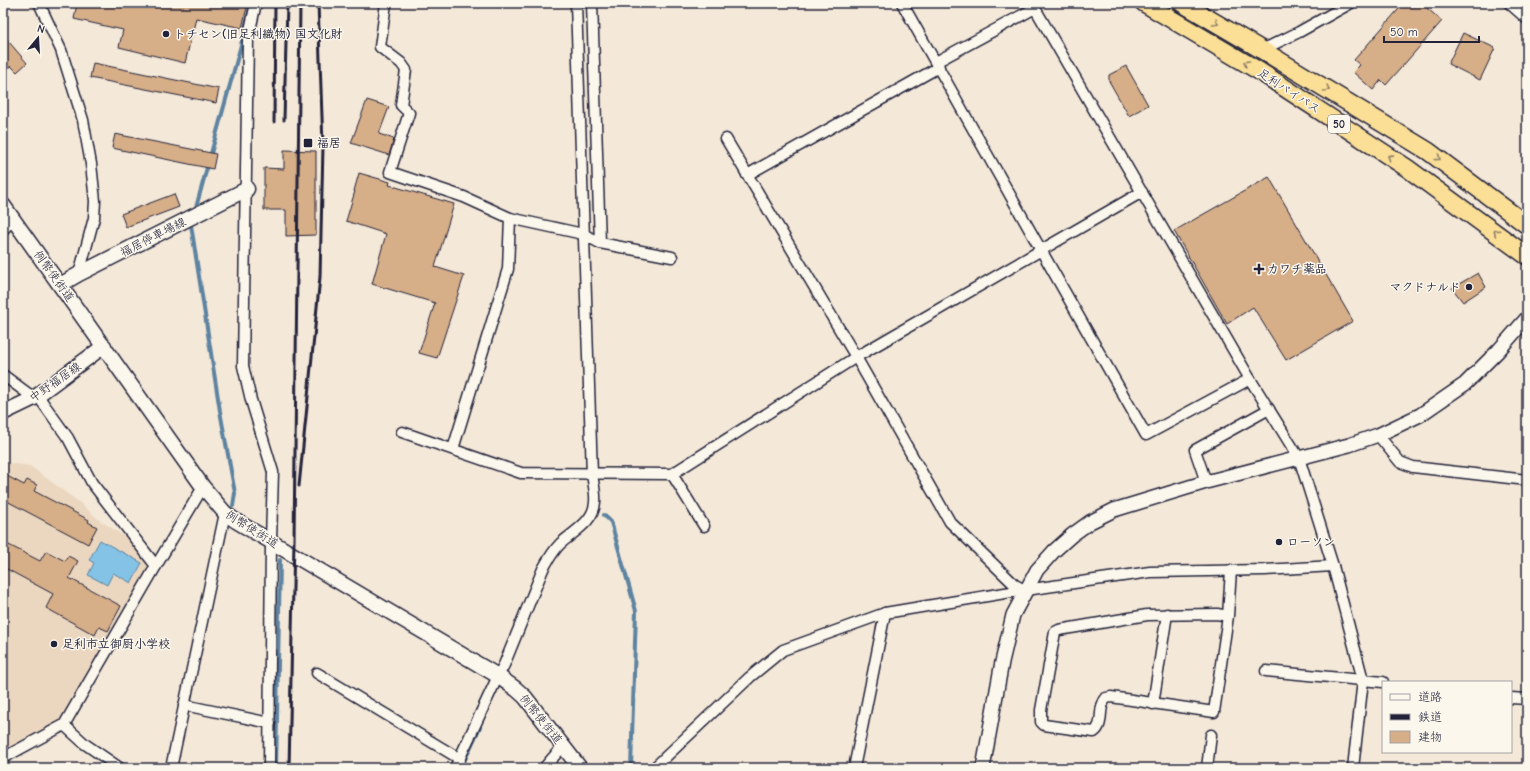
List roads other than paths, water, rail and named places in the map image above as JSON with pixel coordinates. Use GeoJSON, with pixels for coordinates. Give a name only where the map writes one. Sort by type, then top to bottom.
{"type":"FeatureCollection","features":[{"type":"Feature","properties":{"kind":"highway","name":"足利バイパス"},"geometry":{"type":"LineString","coordinates":[[1144,3],[1259,71],[1407,168],[1527,256]]}},
{"type":"Feature","properties":{"kind":"highway","name":"足利バイパス"},"geometry":{"type":"LineString","coordinates":[[1182,3],[1428,150],[1527,226]]}},
{"type":"Feature","properties":{"kind":"main road","name":"福居停車場線"},"geometry":{"type":"LineString","coordinates":[[60,285],[247,189]]}},
{"type":"Feature","properties":{"kind":"main road","name":"例幣使街道"},"geometry":{"type":"LineString","coordinates":[[3,205],[204,487],[225,513],[498,676],[525,697],[580,768]]}},
{"type":"Feature","properties":{"kind":"main road","name":"中野福居線"},"geometry":{"type":"LineString","coordinates":[[3,413],[36,397],[104,346]]}},
{"type":"Feature","properties":{"kind":"street"},"geometry":{"type":"LineString","coordinates":[[39,3],[61,50],[83,120],[91,164],[95,201],[94,218],[79,274]]}},
{"type":"Feature","properties":{"kind":"street"},"geometry":{"type":"LineString","coordinates":[[256,3],[248,39],[247,189],[243,366],[251,400],[273,472],[269,768]]}},
{"type":"Feature","properties":{"kind":"street"},"geometry":{"type":"LineString","coordinates":[[386,3],[380,47],[401,63],[406,70],[400,105],[409,113],[390,172],[464,198],[510,218],[583,234],[600,242],[672,257]]}},
{"type":"Feature","properties":{"kind":"street"},"geometry":{"type":"LineString","coordinates":[[317,673],[458,764],[504,665],[542,569],[560,544],[581,527],[592,513],[595,503],[592,474],[576,3]]}},
{"type":"Feature","properties":{"kind":"street"},"geometry":{"type":"LineString","coordinates":[[592,3],[600,242]]}},
{"type":"Feature","properties":{"kind":"street"},"geometry":{"type":"LineString","coordinates":[[902,3],[1146,435],[1250,379]]}},
{"type":"Feature","properties":{"kind":"street"},"geometry":{"type":"LineString","coordinates":[[1262,50],[1299,32],[1351,3]]}},
{"type":"Feature","properties":{"kind":"street"},"geometry":{"type":"LineString","coordinates":[[1509,3],[1527,19]]}},
{"type":"Feature","properties":{"kind":"street"},"geometry":{"type":"LineString","coordinates":[[747,175],[937,64],[1034,5],[1250,379],[1299,458],[1333,566],[1363,680],[1353,768]]}},
{"type":"Feature","properties":{"kind":"street"},"geometry":{"type":"LineString","coordinates":[[726,139],[856,358],[950,522],[1015,585],[1026,590]]}},
{"type":"Feature","properties":{"kind":"street"},"geometry":{"type":"LineString","coordinates":[[402,432],[453,448],[521,473],[672,474],[856,358],[1142,192]]}},
{"type":"Feature","properties":{"kind":"street"},"geometry":{"type":"LineString","coordinates":[[453,448],[508,269],[510,218]]}},
{"type":"Feature","properties":{"kind":"street"},"geometry":{"type":"LineString","coordinates":[[3,230],[13,219]]}},
{"type":"Feature","properties":{"kind":"street"},"geometry":{"type":"LineString","coordinates":[[983,768],[1002,662],[1013,615],[1037,570],[1054,551],[1072,535],[1090,522],[1114,510],[1206,482],[1349,445],[1378,435],[1420,415],[1465,384],[1498,351],[1527,318]]}},
{"type":"Feature","properties":{"kind":"street"},"geometry":{"type":"LineString","coordinates":[[3,375],[36,397],[68,438],[92,483],[156,566]]}},
{"type":"Feature","properties":{"kind":"street"},"geometry":{"type":"LineString","coordinates":[[1206,482],[1195,450],[1269,409]]}},
{"type":"Feature","properties":{"kind":"street"},"geometry":{"type":"LineString","coordinates":[[1378,435],[1400,462],[1413,467],[1527,480]]}},
{"type":"Feature","properties":{"kind":"street"},"geometry":{"type":"LineString","coordinates":[[672,474],[704,526]]}},
{"type":"Feature","properties":{"kind":"street"},"geometry":{"type":"LineString","coordinates":[[3,758],[64,725],[156,566],[204,487]]}},
{"type":"Feature","properties":{"kind":"street"},"geometry":{"type":"LineString","coordinates":[[171,768],[225,513]]}},
{"type":"Feature","properties":{"kind":"street"},"geometry":{"type":"LineString","coordinates":[[654,768],[750,677],[783,650],[885,613],[1150,572],[1265,570],[1333,566]]}},
{"type":"Feature","properties":{"kind":"street"},"geometry":{"type":"LineString","coordinates":[[1228,616],[1217,614],[1168,614],[1139,616],[1055,632],[1041,710],[1041,722],[1044,725],[1094,732],[1098,729],[1103,701],[1106,698],[1112,697],[1214,712],[1228,616],[1231,570]]}},
{"type":"Feature","properties":{"kind":"street"},"geometry":{"type":"LineString","coordinates":[[854,768],[885,613]]}},
{"type":"Feature","properties":{"kind":"street"},"geometry":{"type":"LineString","coordinates":[[1153,704],[1168,614]]}},
{"type":"Feature","properties":{"kind":"street"},"geometry":{"type":"LineString","coordinates":[[1266,671],[1382,682]]}},
{"type":"Feature","properties":{"kind":"street"},"geometry":{"type":"LineString","coordinates":[[1512,698],[1527,699]]}},
{"type":"Feature","properties":{"kind":"street"},"geometry":{"type":"LineString","coordinates":[[184,705],[270,723]]}},
{"type":"Feature","properties":{"kind":"street"},"geometry":{"type":"LineString","coordinates":[[64,725],[86,744],[120,768]]}},
{"type":"Feature","properties":{"kind":"street"},"geometry":{"type":"LineString","coordinates":[[1207,768],[1211,735]]}},
{"type":"Feature","properties":{"kind":"street"},"geometry":{"type":"LineString","coordinates":[[544,768],[563,746]]}},
{"type":"Feature","properties":{"kind":"water"},"geometry":{"type":"Polygon","coordinates":[[[100,540],[142,563],[131,583],[113,573],[107,585],[88,575],[94,563],[89,560],[100,540]]]}},
{"type":"Feature","properties":{"kind":"waterway"},"geometry":{"type":"LineString","coordinates":[[210,157],[251,3]]}},
{"type":"Feature","properties":{"kind":"waterway"},"geometry":{"type":"LineString","coordinates":[[195,211],[208,164]]}},
{"type":"Feature","properties":{"kind":"waterway"},"geometry":{"type":"LineString","coordinates":[[192,222],[191,225],[220,411],[235,493],[233,506]]}},
{"type":"Feature","properties":{"kind":"waterway"},"geometry":{"type":"LineString","coordinates":[[604,515],[611,522],[636,611],[631,768]]}},
{"type":"Feature","properties":{"kind":"waterway"},"geometry":{"type":"LineString","coordinates":[[276,768],[280,560]]}},
{"type":"Feature","properties":{"kind":"waterway"},"geometry":{"type":"LineString","coordinates":[[461,768],[480,727]]}},
{"type":"Feature","properties":{"kind":"railway"},"geometry":{"type":"LineString","coordinates":[[274,122],[275,3]]}},
{"type":"Feature","properties":{"kind":"railway"},"geometry":{"type":"LineString","coordinates":[[284,120],[287,3]]}},
{"type":"Feature","properties":{"kind":"railway"},"geometry":{"type":"LineString","coordinates":[[289,768],[294,542],[300,3]]}},
{"type":"Feature","properties":{"kind":"railway"},"geometry":{"type":"LineString","coordinates":[[299,486],[320,277],[323,146],[318,3]]}},
{"type":"Feature","properties":{"kind":"place","name":"トチセン(旧足利織物) 国文化財"},"geometry":{"type":"Point","coordinates":[166,34]}},
{"type":"Feature","properties":{"kind":"place","name":"福居"},"geometry":{"type":"Point","coordinates":[308,143]}},
{"type":"Feature","properties":{"kind":"place","name":"カワチ薬品"},"geometry":{"type":"Point","coordinates":[1259,269]}},
{"type":"Feature","properties":{"kind":"place","name":"マクドナルド"},"geometry":{"type":"Point","coordinates":[1469,287]}},
{"type":"Feature","properties":{"kind":"place","name":"ローソン"},"geometry":{"type":"Point","coordinates":[1279,542]}},
{"type":"Feature","properties":{"kind":"place","name":"足利市立御厨小学校"},"geometry":{"type":"Point","coordinates":[54,644]}}]}
